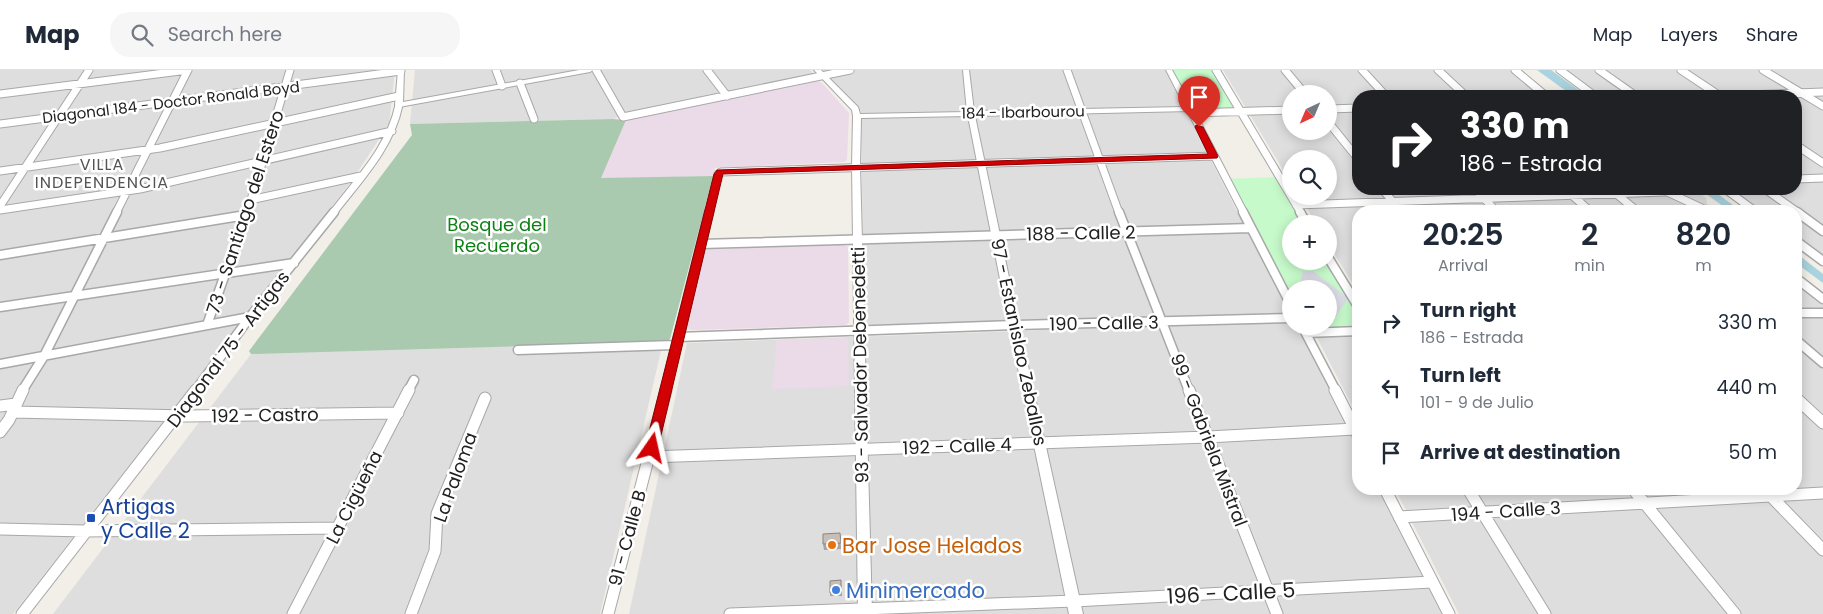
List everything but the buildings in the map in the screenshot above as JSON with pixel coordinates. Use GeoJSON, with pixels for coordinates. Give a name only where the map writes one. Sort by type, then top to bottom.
{"type":"FeatureCollection","features":[{"type":"Feature","properties":{"kind":"street"},"geometry":{"type":"LineString","coordinates":[[0,208],[89,70]]}},
{"type":"Feature","properties":{"kind":"street"},"geometry":{"type":"LineString","coordinates":[[0,94],[188,70]]}},
{"type":"Feature","properties":{"kind":"street"},"geometry":{"type":"LineString","coordinates":[[0,432],[44,356],[106,237],[126,192],[188,70]]}},
{"type":"Feature","properties":{"kind":"street","name":"73 - Santiago del Estero"},"geometry":{"type":"LineString","coordinates":[[207,325],[265,160],[290,70]]}},
{"type":"Feature","properties":{"kind":"street"},"geometry":{"type":"LineString","coordinates":[[496,70],[502,86]]}},
{"type":"Feature","properties":{"kind":"street"},"geometry":{"type":"LineString","coordinates":[[0,171],[148,150],[276,122],[399,100],[502,86],[590,70]]}},
{"type":"Feature","properties":{"kind":"street"},"geometry":{"type":"LineString","coordinates":[[596,70],[624,117],[727,96],[820,73],[850,70]]}},
{"type":"Feature","properties":{"kind":"street"},"geometry":{"type":"LineString","coordinates":[[707,70],[727,96]]}},
{"type":"Feature","properties":{"kind":"street","name":"97 - Estanislao Zeballos"},"geometry":{"type":"LineString","coordinates":[[966,70],[972,113],[1014,325],[1076,614]]}},
{"type":"Feature","properties":{"kind":"street","name":"99 - Gabriela Mistral"},"geometry":{"type":"LineString","coordinates":[[1067,70],[1126,232],[1277,614]]}},
{"type":"Feature","properties":{"kind":"street"},"geometry":{"type":"LineString","coordinates":[[1169,70],[1282,288]]}},
{"type":"Feature","properties":{"kind":"street"},"geometry":{"type":"LineString","coordinates":[[1216,70],[1282,181]]}},
{"type":"Feature","properties":{"kind":"street"},"geometry":{"type":"LineString","coordinates":[[1285,70],[1297,85]]}},
{"type":"Feature","properties":{"kind":"street"},"geometry":{"type":"LineString","coordinates":[[1362,70],[1380,90]]}},
{"type":"Feature","properties":{"kind":"street"},"geometry":{"type":"LineString","coordinates":[[1438,70],[1460,90]]}},
{"type":"Feature","properties":{"kind":"street"},"geometry":{"type":"LineString","coordinates":[[1515,70],[1539,90]]}},
{"type":"Feature","properties":{"kind":"street"},"geometry":{"type":"LineString","coordinates":[[1560,70],[1587,90]]}},
{"type":"Feature","properties":{"kind":"street"},"geometry":{"type":"LineString","coordinates":[[1599,70],[1627,90]]}},
{"type":"Feature","properties":{"kind":"street"},"geometry":{"type":"LineString","coordinates":[[1681,70],[1712,90]]}},
{"type":"Feature","properties":{"kind":"street"},"geometry":{"type":"LineString","coordinates":[[1763,70],[1797,90]]}},
{"type":"Feature","properties":{"kind":"street","name":"Diagonal 184 - Doctor Ronald Boyd"},"geometry":{"type":"LineString","coordinates":[[0,124],[285,88],[401,71]]}},
{"type":"Feature","properties":{"kind":"street","name":"Diagonal 75 - Artigas"},"geometry":{"type":"LineString","coordinates":[[22,614],[85,531],[177,416],[250,317],[375,160],[392,131],[399,100],[401,71]]}},
{"type":"Feature","properties":{"kind":"street"},"geometry":{"type":"LineString","coordinates":[[820,73],[854,109],[857,116]]}},
{"type":"Feature","properties":{"kind":"street"},"geometry":{"type":"LineString","coordinates":[[520,83],[534,119]]}},
{"type":"Feature","properties":{"kind":"street"},"geometry":{"type":"LineString","coordinates":[[1802,93],[1823,92]]}},
{"type":"Feature","properties":{"kind":"street"},"geometry":{"type":"LineString","coordinates":[[1802,93],[1823,106]]}},
{"type":"Feature","properties":{"kind":"street"},"geometry":{"type":"LineString","coordinates":[[1338,109],[1352,108]]}},
{"type":"Feature","properties":{"kind":"street","name":"184 - Ibarbourou"},"geometry":{"type":"LineString","coordinates":[[857,116],[1081,110],[1282,110]]}},
{"type":"Feature","properties":{"kind":"street","name":"93 - Salvador Debenedetti"},"geometry":{"type":"LineString","coordinates":[[857,116],[856,166],[865,611]]}},
{"type":"Feature","properties":{"kind":"street"},"geometry":{"type":"LineString","coordinates":[[0,208],[126,192],[392,131]]}},
{"type":"Feature","properties":{"kind":"street"},"geometry":{"type":"LineString","coordinates":[[1338,134],[1352,151]]}},
{"type":"Feature","properties":{"kind":"street"},"geometry":{"type":"LineString","coordinates":[[1802,149],[1823,162]]}},
{"type":"Feature","properties":{"kind":"street"},"geometry":{"type":"LineString","coordinates":[[856,166],[1214,156]]}},
{"type":"Feature","properties":{"kind":"street","name":"91 - Calle B"},"geometry":{"type":"LineString","coordinates":[[608,614],[649,457],[718,174],[720,172],[856,166]]}},
{"type":"Feature","properties":{"kind":"street"},"geometry":{"type":"LineString","coordinates":[[250,200],[361,176]]}},
{"type":"Feature","properties":{"kind":"street"},"geometry":{"type":"LineString","coordinates":[[1802,179],[1823,178]]}},
{"type":"Feature","properties":{"kind":"street"},"geometry":{"type":"LineString","coordinates":[[1387,195],[1396,205]]}},
{"type":"Feature","properties":{"kind":"street"},"geometry":{"type":"LineString","coordinates":[[1480,195],[1490,205]]}},
{"type":"Feature","properties":{"kind":"street"},"geometry":{"type":"LineString","coordinates":[[1337,203],[1572,195],[1583,205]]}},
{"type":"Feature","properties":{"kind":"street"},"geometry":{"type":"LineString","coordinates":[[1618,195],[1630,205]]}},
{"type":"Feature","properties":{"kind":"street"},"geometry":{"type":"LineString","coordinates":[[1673,195],[1695,205]]}},
{"type":"Feature","properties":{"kind":"street"},"geometry":{"type":"LineString","coordinates":[[1733,195],[1747,205]]}},
{"type":"Feature","properties":{"kind":"street"},"geometry":{"type":"LineString","coordinates":[[1773,195],[1788,205]]}},
{"type":"Feature","properties":{"kind":"street"},"geometry":{"type":"LineString","coordinates":[[0,255],[246,215]]}},
{"type":"Feature","properties":{"kind":"street"},"geometry":{"type":"LineString","coordinates":[[1802,215],[1823,231]]}},
{"type":"Feature","properties":{"kind":"street","name":"188 - Calle 2"},"geometry":{"type":"LineString","coordinates":[[702,244],[1251,228]]}},
{"type":"Feature","properties":{"kind":"street"},"geometry":{"type":"LineString","coordinates":[[1802,245],[1823,261]]}},
{"type":"Feature","properties":{"kind":"street"},"geometry":{"type":"LineString","coordinates":[[0,307],[76,294],[294,263]]}},
{"type":"Feature","properties":{"kind":"street"},"geometry":{"type":"LineString","coordinates":[[1336,270],[1352,297]]}},
{"type":"Feature","properties":{"kind":"street"},"geometry":{"type":"LineString","coordinates":[[1802,283],[1823,299]]}},
{"type":"Feature","properties":{"kind":"street"},"geometry":{"type":"LineString","coordinates":[[1802,313],[1823,312]]}},
{"type":"Feature","properties":{"kind":"street"},"geometry":{"type":"LineString","coordinates":[[0,364],[250,317]]}},
{"type":"Feature","properties":{"kind":"street","name":"190 - Calle 3"},"geometry":{"type":"LineString","coordinates":[[518,350],[860,330],[1282,318]]}},
{"type":"Feature","properties":{"kind":"street"},"geometry":{"type":"LineString","coordinates":[[1337,331],[1352,331]]}},
{"type":"Feature","properties":{"kind":"street"},"geometry":{"type":"LineString","coordinates":[[1307,335],[1352,423]]}},
{"type":"Feature","properties":{"kind":"street"},"geometry":{"type":"LineString","coordinates":[[1802,345],[1823,363]]}},
{"type":"Feature","properties":{"kind":"street","name":"La Cigüeña"},"geometry":{"type":"LineString","coordinates":[[293,614],[414,380]]}},
{"type":"Feature","properties":{"kind":"street","name":"La Paloma"},"geometry":{"type":"LineString","coordinates":[[411,614],[435,551],[437,514],[485,398]]}},
{"type":"Feature","properties":{"kind":"street"},"geometry":{"type":"LineString","coordinates":[[1802,404],[1823,423]]}},
{"type":"Feature","properties":{"kind":"street","name":"192 - Castro"},"geometry":{"type":"LineString","coordinates":[[0,406],[177,416],[398,414]]}},
{"type":"Feature","properties":{"kind":"street","name":"192 - Calle 4"},"geometry":{"type":"LineString","coordinates":[[649,457],[1352,433]]}},
{"type":"Feature","properties":{"kind":"street","name":"194 - Calle 3"},"geometry":{"type":"LineString","coordinates":[[1802,493],[1823,493]]}},
{"type":"Feature","properties":{"kind":"street"},"geometry":{"type":"LineString","coordinates":[[1388,495],[1449,614]]}},
{"type":"Feature","properties":{"kind":"street"},"geometry":{"type":"LineString","coordinates":[[1472,495],[1545,614]]}},
{"type":"Feature","properties":{"kind":"street"},"geometry":{"type":"LineString","coordinates":[[1638,495],[1735,614]]}},
{"type":"Feature","properties":{"kind":"street","name":"194 - Calle 3"},"geometry":{"type":"LineString","coordinates":[[1399,517],[1730,495]]}},
{"type":"Feature","properties":{"kind":"street"},"geometry":{"type":"LineString","coordinates":[[1770,495],[1823,550]]}},
{"type":"Feature","properties":{"kind":"street"},"geometry":{"type":"LineString","coordinates":[[0,529],[85,531],[338,528]]}},
{"type":"Feature","properties":{"kind":"street","name":"196 - Calle 5"},"geometry":{"type":"LineString","coordinates":[[730,614],[865,611],[1432,582]]}},
{"type":"Feature","properties":{"kind":"shaded area"},"geometry":{"type":"Polygon","coordinates":[[[0,70],[395,70],[389,124],[351,182],[13,614],[0,614],[0,70]]]}},
{"type":"Feature","properties":{"kind":"shaded area"},"geometry":{"type":"Polygon","coordinates":[[[415,70],[810,70],[813,73],[812,76],[635,111],[613,119],[410,124],[415,70]]]}},
{"type":"Feature","properties":{"kind":"shaded area"},"geometry":{"type":"Polygon","coordinates":[[[822,70],[1165,70],[1282,299],[1282,315],[864,325],[861,112],[822,70]]]}},
{"type":"Feature","properties":{"kind":"shaded area"},"geometry":{"type":"Polygon","coordinates":[[[1223,70],[1511,70],[1536,90],[1352,90],[1352,195],[1702,195],[1706,198],[1708,205],[1352,205],[1352,283],[1337,258],[1337,215],[1311,215],[1305,205],[1337,205],[1337,150],[1282,150],[1282,168],[1223,70]]]}},
{"type":"Feature","properties":{"kind":"shaded area"},"geometry":{"type":"Polygon","coordinates":[[[1566,70],[1823,70],[1823,90],[1593,90],[1566,70]]]}},
{"type":"Feature","properties":{"kind":"shaded area"},"geometry":{"type":"Polygon","coordinates":[[[816,81],[821,82],[849,113],[847,160],[844,162],[715,168],[713,176],[600,179],[626,120],[816,81]]]}},
{"type":"Feature","properties":{"kind":"shaded area"},"geometry":{"type":"Polygon","coordinates":[[[1823,96],[1823,256],[1802,240],[1802,205],[1754,205],[1739,195],[1802,195],[1802,97],[1823,96]]]}},
{"type":"Feature","properties":{"kind":"shaded area"},"geometry":{"type":"Polygon","coordinates":[[[845,245],[848,247],[849,322],[845,325],[691,330],[687,328],[705,251],[709,249],[845,245]]]}},
{"type":"Feature","properties":{"kind":"shaded area"},"geometry":{"type":"Polygon","coordinates":[[[1303,271],[1313,271],[1325,280],[1301,280],[1303,271]]]}},
{"type":"Feature","properties":{"kind":"shaded area"},"geometry":{"type":"Polygon","coordinates":[[[1802,284],[1823,301],[1823,614],[1459,614],[1398,495],[1802,495],[1802,284]]]}},
{"type":"Feature","properties":{"kind":"shaded area"},"geometry":{"type":"Polygon","coordinates":[[[1337,290],[1348,298],[1337,315],[1337,290]]]}},
{"type":"Feature","properties":{"kind":"shaded area"},"geometry":{"type":"Polygon","coordinates":[[[1282,321],[1282,335],[1301,335],[1352,435],[1352,495],[1382,495],[1442,614],[629,614],[687,343],[1282,321]]]}},
{"type":"Feature","properties":{"kind":"shaded area"},"geometry":{"type":"Polygon","coordinates":[[[1352,333],[1352,405],[1316,335],[1352,333]]]}},
{"type":"Feature","properties":{"kind":"shaded area"},"geometry":{"type":"Polygon","coordinates":[[[846,338],[848,340],[849,386],[772,389],[777,340],[846,338]]]}},
{"type":"Feature","properties":{"kind":"shaded area"},"geometry":{"type":"Polygon","coordinates":[[[663,342],[600,614],[53,614],[258,345],[663,342]]]}},
{"type":"Feature","properties":{"kind":"green space"},"geometry":{"type":"Polygon","coordinates":[[[1173,70],[1212,70],[1235,109],[1194,110],[1173,70]]]}},
{"type":"Feature","properties":{"kind":"green space","name":"Bosque del Recuerdo"},"geometry":{"type":"Polygon","coordinates":[[[626,120],[601,178],[713,176],[670,339],[665,342],[251,354],[249,351],[412,135],[410,124],[626,120]]]}},
{"type":"Feature","properties":{"kind":"green space"},"geometry":{"type":"Polygon","coordinates":[[[1279,177],[1282,182],[1282,205],[1296,205],[1302,215],[1282,215],[1282,270],[1335,270],[1352,297],[1352,331],[1337,332],[1337,280],[1282,280],[1282,288],[1225,179],[1279,177]]]}},
{"type":"Feature","properties":{"kind":"water"},"geometry":{"type":"Polygon","coordinates":[[[1537,70],[1551,70],[1579,90],[1565,90],[1537,70]]]}},
{"type":"Feature","properties":{"kind":"water"},"geometry":{"type":"Polygon","coordinates":[[[1707,195],[1719,195],[1733,205],[1722,205],[1707,195]]]}},
{"type":"Feature","properties":{"kind":"water"},"geometry":{"type":"Polygon","coordinates":[[[1802,258],[1823,274],[1823,283],[1802,267],[1802,258]]]}},
{"type":"Feature","properties":{"kind":"place","name":"Artigas y Calle 2"},"geometry":{"type":"Point","coordinates":[91,518]}},
{"type":"Feature","properties":{"kind":"place","name":"Bar Jose Helados"},"geometry":{"type":"Point","coordinates":[832,545]}},
{"type":"Feature","properties":{"kind":"place","name":"Minimercado"},"geometry":{"type":"Point","coordinates":[836,590]}},
{"type":"Feature","properties":{"kind":"district","name":"VILLA INDEPENDENCIA"},"geometry":{"type":"Point","coordinates":[102,173]}},
{"type":"Feature","properties":{"kind":"route"},"geometry":{"type":"LineString","coordinates":[[652,448],[657,418],[720,172],[1214,156],[1199,127]]}}]}
